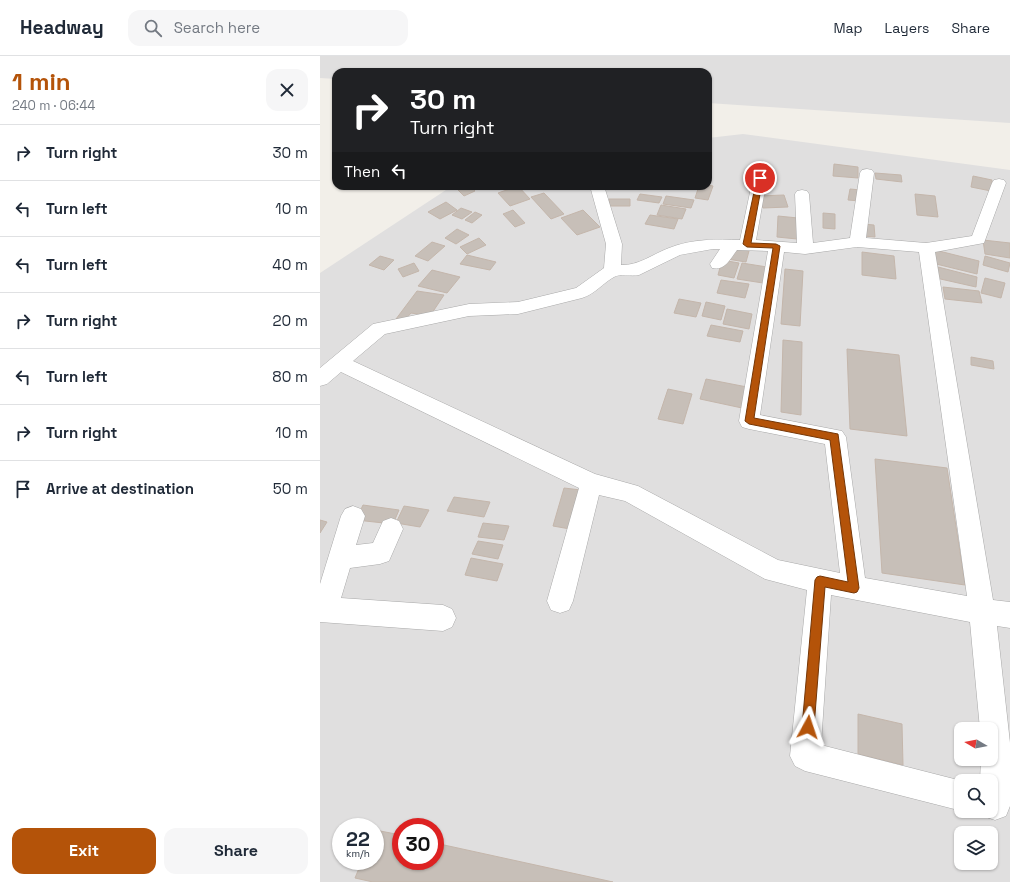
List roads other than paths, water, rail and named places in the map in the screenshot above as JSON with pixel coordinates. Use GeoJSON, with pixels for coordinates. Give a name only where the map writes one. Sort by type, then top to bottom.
{"type":"FeatureCollection","features":[{"type":"Feature","properties":{"kind":"street"},"geometry":{"type":"LineString","coordinates":[[857,242],[867,173]]}},
{"type":"Feature","properties":{"kind":"street"},"geometry":{"type":"LineString","coordinates":[[718,264],[739,244],[760,178]]}},
{"type":"Feature","properties":{"kind":"street"},"geometry":{"type":"LineString","coordinates":[[320,379],[380,329],[469,310],[518,308],[582,292],[612,270],[632,271],[676,251],[713,244],[776,246],[805,249],[857,242],[926,248],[978,240],[999,183]]}},
{"type":"Feature","properties":{"kind":"street"},"geometry":{"type":"LineString","coordinates":[[598,190],[614,244],[612,270]]}},
{"type":"Feature","properties":{"kind":"street"},"geometry":{"type":"LineString","coordinates":[[802,194],[805,249]]}},
{"type":"Feature","properties":{"kind":"street"},"geometry":{"type":"LineString","coordinates":[[776,246],[749,421],[834,437],[854,588]]}},
{"type":"Feature","properties":{"kind":"street"},"geometry":{"type":"LineString","coordinates":[[926,248],[1003,751],[998,785]]}},
{"type":"Feature","properties":{"kind":"street"},"geometry":{"type":"LineString","coordinates":[[339,363],[591,483],[630,493],[774,571],[854,588],[982,612],[1010,614]]}},
{"type":"Feature","properties":{"kind":"street"},"geometry":{"type":"LineString","coordinates":[[560,601],[591,483]]}},
{"type":"Feature","properties":{"kind":"street"},"geometry":{"type":"LineString","coordinates":[[352,516],[323,609],[443,618]]}},
{"type":"Feature","properties":{"kind":"street"},"geometry":{"type":"LineString","coordinates":[[340,558],[380,553],[391,529]]}},
{"type":"Feature","properties":{"kind":"street"},"geometry":{"type":"LineString","coordinates":[[820,580],[805,756],[954,794]]}}]}
